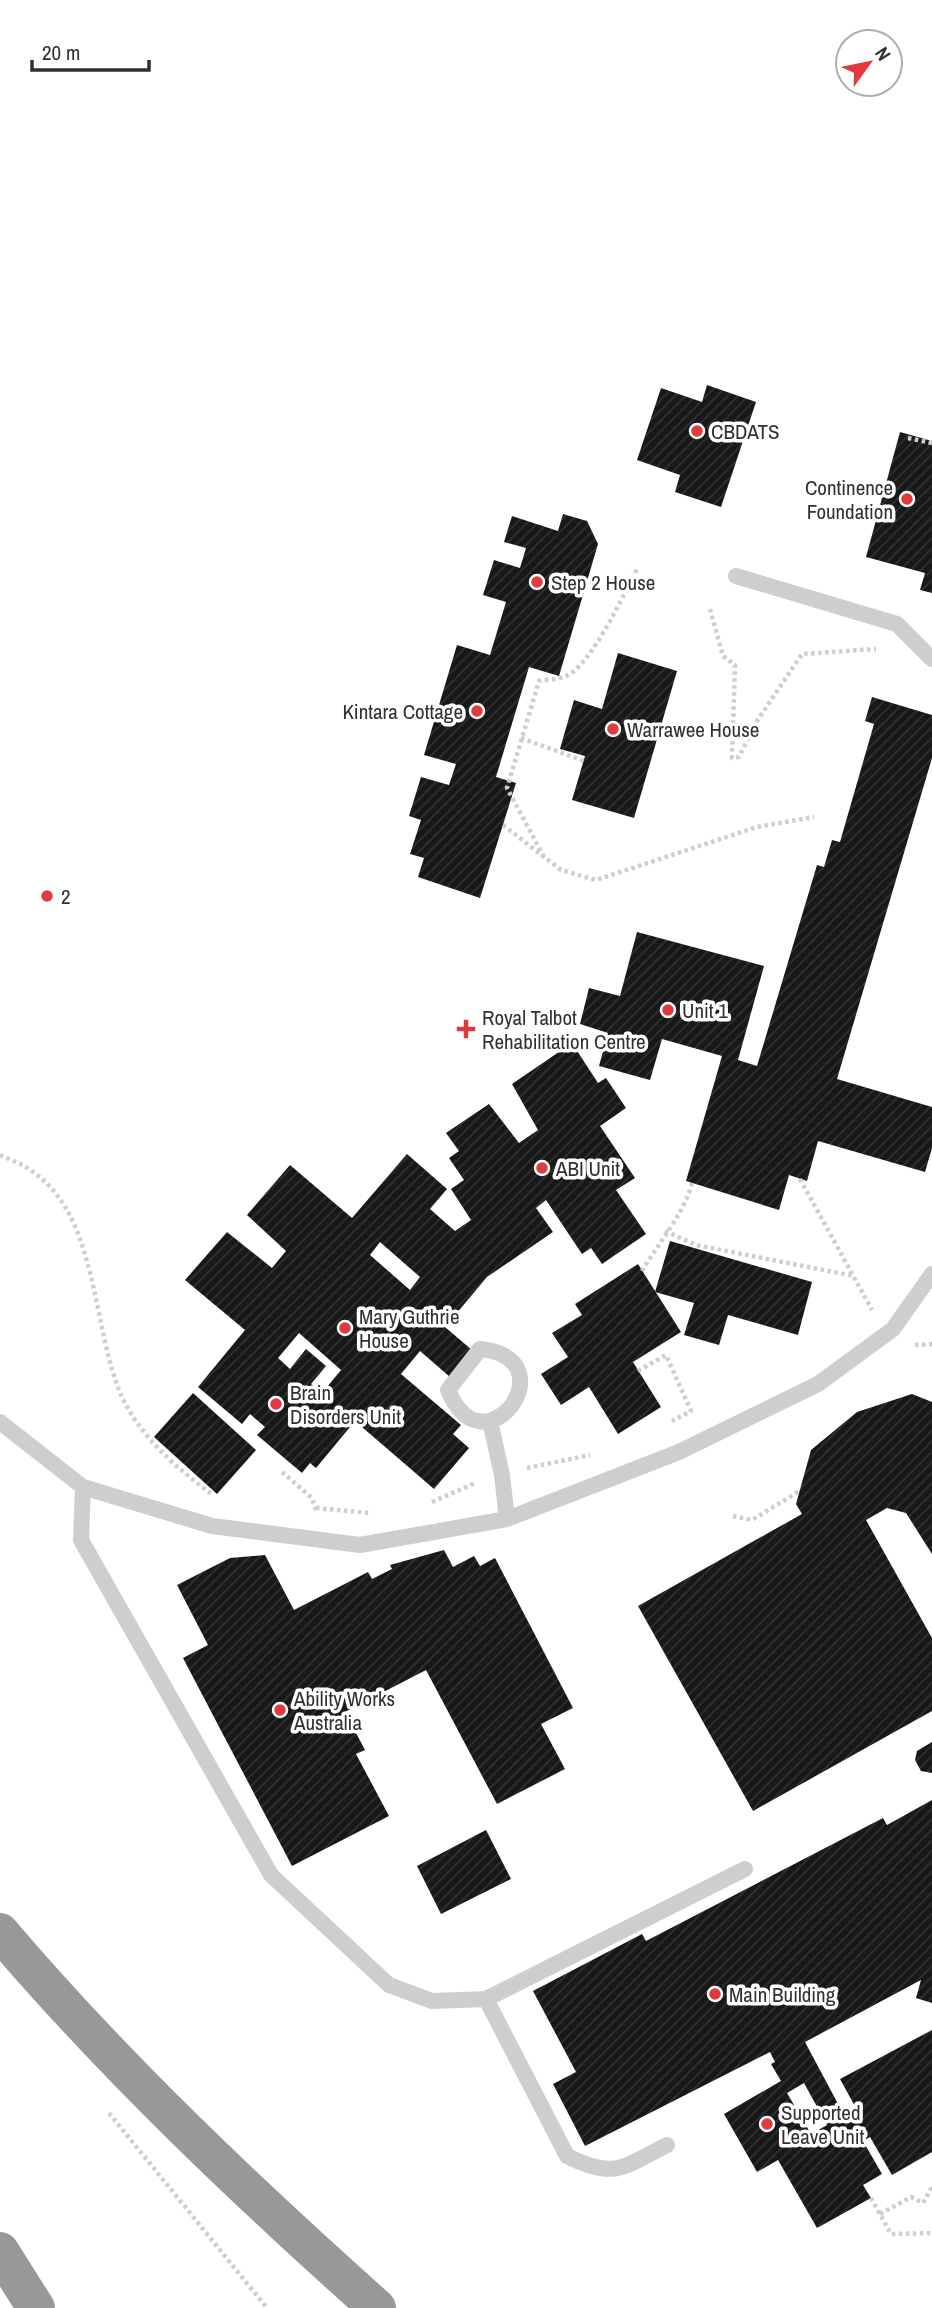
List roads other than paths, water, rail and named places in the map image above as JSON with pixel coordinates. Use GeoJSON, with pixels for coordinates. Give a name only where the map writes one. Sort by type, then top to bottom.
{"type":"FeatureCollection","features":[{"type":"Feature","properties":{"kind":"highway"},"geometry":{"type":"LineString","coordinates":[[0,1932],[109,2052],[201,2145],[377,2308]]}},
{"type":"Feature","properties":{"kind":"highway"},"geometry":{"type":"LineString","coordinates":[[0,2251],[36,2308]]}},
{"type":"Feature","properties":{"kind":"lane"},"geometry":{"type":"LineString","coordinates":[[736,576],[897,624],[932,659]]}},
{"type":"Feature","properties":{"kind":"lane"},"geometry":{"type":"LineString","coordinates":[[0,1422],[83,1487],[212,1526],[360,1545],[507,1519],[679,1452],[818,1384],[893,1329],[932,1274]]}},
{"type":"Feature","properties":{"kind":"lane"},"geometry":{"type":"LineString","coordinates":[[480,1349],[507,1356],[516,1367],[521,1381],[520,1395],[513,1407],[503,1417],[490,1421],[475,1420],[463,1414],[448,1390],[480,1349]]}},
{"type":"Feature","properties":{"kind":"lane"},"geometry":{"type":"LineString","coordinates":[[490,1421],[502,1475],[507,1519]]}},
{"type":"Feature","properties":{"kind":"lane"},"geometry":{"type":"LineString","coordinates":[[83,1487],[80,1540],[271,1875],[389,1985],[432,2001],[486,1999],[745,1869]]}},
{"type":"Feature","properties":{"kind":"lane"},"geometry":{"type":"LineString","coordinates":[[486,1999],[567,2156],[594,2169],[619,2169],[667,2145]]}},
{"type":"Feature","properties":{"kind":"place","name":"CBDATS"},"geometry":{"type":"Point","coordinates":[697,431]}},
{"type":"Feature","properties":{"kind":"place","name":"Continence Foundation"},"geometry":{"type":"Point","coordinates":[907,499]}},
{"type":"Feature","properties":{"kind":"place","name":"Step 2 House"},"geometry":{"type":"Point","coordinates":[537,582]}},
{"type":"Feature","properties":{"kind":"place","name":"Kintara Cottage"},"geometry":{"type":"Point","coordinates":[477,711]}},
{"type":"Feature","properties":{"kind":"place","name":"Warrawee House"},"geometry":{"type":"Point","coordinates":[613,729]}},
{"type":"Feature","properties":{"kind":"place","name":"2"},"geometry":{"type":"Point","coordinates":[47,896]}},
{"type":"Feature","properties":{"kind":"place","name":"Unit 1"},"geometry":{"type":"Point","coordinates":[668,1010]}},
{"type":"Feature","properties":{"kind":"place","name":"Royal Talbot Rehabilitation Centre"},"geometry":{"type":"Point","coordinates":[466,1029]}},
{"type":"Feature","properties":{"kind":"place","name":"ABI Unit"},"geometry":{"type":"Point","coordinates":[542,1168]}},
{"type":"Feature","properties":{"kind":"place","name":"Mary Guthrie House"},"geometry":{"type":"Point","coordinates":[345,1328]}},
{"type":"Feature","properties":{"kind":"place","name":"Brain Disorders Unit"},"geometry":{"type":"Point","coordinates":[276,1404]}},
{"type":"Feature","properties":{"kind":"place","name":"Ability Works Australia"},"geometry":{"type":"Point","coordinates":[280,1710]}},
{"type":"Feature","properties":{"kind":"place","name":"Main Building"},"geometry":{"type":"Point","coordinates":[715,1994]}},
{"type":"Feature","properties":{"kind":"place","name":"Supported Leave Unit"},"geometry":{"type":"Point","coordinates":[767,2124]}}]}
